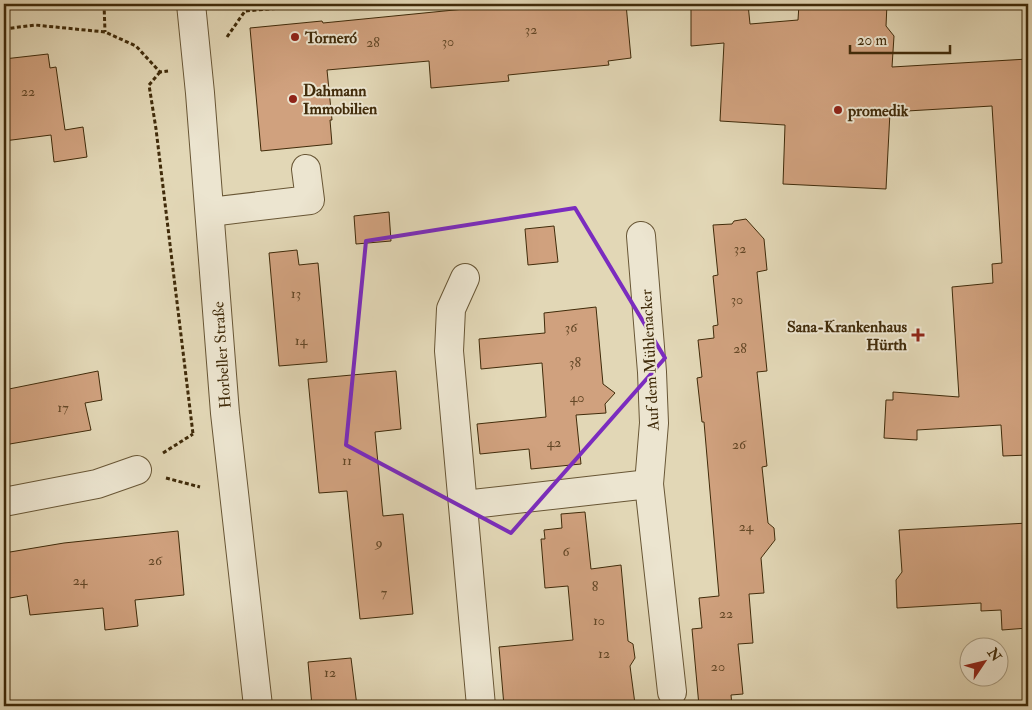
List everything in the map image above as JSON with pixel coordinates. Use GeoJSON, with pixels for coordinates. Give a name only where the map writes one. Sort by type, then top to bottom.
{"type":"FeatureCollection","features":[{"type":"Feature","properties":{"kind":"street","name":"Horbeller Straße"},"geometry":{"type":"LineString","coordinates":[[191,4],[210,212],[225,413],[258,706]]}},
{"type":"Feature","properties":{"kind":"street"},"geometry":{"type":"LineString","coordinates":[[210,212],[310,200],[306,169]]}},
{"type":"Feature","properties":{"kind":"street","name":"Auf dem Mühlenacker"},"geometry":{"type":"LineString","coordinates":[[641,236],[654,422],[649,484],[672,692]]}},
{"type":"Feature","properties":{"kind":"street"},"geometry":{"type":"LineString","coordinates":[[465,278],[451,309],[449,351],[481,706]]}},
{"type":"Feature","properties":{"kind":"street"},"geometry":{"type":"LineString","coordinates":[[4,502],[98,484],[137,470]]}},
{"type":"Feature","properties":{"kind":"street"},"geometry":{"type":"LineString","coordinates":[[464,505],[649,484]]}},
{"type":"Feature","properties":{"kind":"path"},"geometry":{"type":"LineString","coordinates":[[104,4],[105,32]]}},
{"type":"Feature","properties":{"kind":"path"},"geometry":{"type":"LineString","coordinates":[[137,470],[194,434]]}},
{"type":"Feature","properties":{"kind":"highlighted area"},"geometry":{"type":"Polygon","coordinates":[[[575,208],[665,358],[511,533],[346,445],[366,241],[575,208]]]}},
{"type":"Feature","properties":{"kind":"building"},"geometry":{"type":"Polygon","coordinates":[[[515,4],[626,4],[631,58],[608,61],[609,65],[508,75],[509,81],[431,88],[429,61],[327,70],[332,120],[330,120],[332,144],[261,151],[250,28],[322,21],[323,23],[515,4]]]}},
{"type":"Feature","properties":{"kind":"building"},"geometry":{"type":"Polygon","coordinates":[[[691,4],[748,4],[750,24],[798,20],[799,4],[887,4],[886,26],[894,36],[892,67],[1028,59],[1028,455],[1003,456],[1001,425],[917,430],[917,440],[884,438],[886,400],[893,400],[893,392],[959,397],[952,287],[993,283],[992,264],[1002,263],[992,106],[890,112],[886,189],[783,184],[785,125],[720,121],[724,43],[691,46],[691,4]]]}},
{"type":"Feature","properties":{"kind":"building"},"geometry":{"type":"Polygon","coordinates":[[[48,54],[50,68],[56,67],[65,130],[83,127],[87,157],[54,162],[51,135],[4,141],[4,59],[48,54]]]}},
{"type":"Feature","properties":{"kind":"building"},"geometry":{"type":"Polygon","coordinates":[[[389,212],[391,241],[356,244],[354,216],[389,212]]]}},
{"type":"Feature","properties":{"kind":"building"},"geometry":{"type":"Polygon","coordinates":[[[746,219],[764,239],[767,270],[757,272],[767,371],[757,372],[767,466],[762,467],[768,523],[774,528],[775,540],[761,558],[764,593],[749,594],[753,643],[738,644],[743,694],[731,695],[732,706],[699,706],[692,629],[702,628],[699,598],[719,596],[704,422],[702,422],[697,378],[702,377],[698,340],[714,338],[713,326],[718,325],[713,276],[718,275],[713,225],[732,224],[734,221],[746,219]]]}},
{"type":"Feature","properties":{"kind":"building"},"geometry":{"type":"Polygon","coordinates":[[[554,226],[558,262],[528,265],[525,229],[554,226]]]}},
{"type":"Feature","properties":{"kind":"building"},"geometry":{"type":"Polygon","coordinates":[[[297,250],[299,265],[318,263],[327,362],[279,366],[269,253],[297,250]]]}},
{"type":"Feature","properties":{"kind":"building"},"geometry":{"type":"Polygon","coordinates":[[[596,307],[603,384],[615,393],[605,404],[606,413],[576,415],[581,464],[531,469],[529,449],[480,454],[477,424],[546,417],[542,363],[481,369],[479,339],[545,333],[544,313],[596,307]]]}},
{"type":"Feature","properties":{"kind":"building"},"geometry":{"type":"Polygon","coordinates":[[[98,371],[102,400],[85,403],[91,430],[4,445],[4,390],[98,371]]]}},
{"type":"Feature","properties":{"kind":"building"},"geometry":{"type":"Polygon","coordinates":[[[396,371],[401,429],[375,432],[383,516],[403,514],[413,614],[360,619],[347,491],[319,493],[308,379],[396,371]]]}},
{"type":"Feature","properties":{"kind":"building"},"geometry":{"type":"Polygon","coordinates":[[[585,512],[591,569],[621,565],[628,641],[633,644],[635,658],[630,666],[635,704],[615,706],[504,706],[499,647],[573,640],[568,586],[545,588],[541,539],[545,539],[544,530],[562,528],[561,514],[585,512]]]}},
{"type":"Feature","properties":{"kind":"building"},"geometry":{"type":"Polygon","coordinates":[[[1028,523],[1028,628],[1002,630],[1001,610],[981,611],[981,603],[897,608],[896,580],[902,572],[899,530],[1028,523]]]}},
{"type":"Feature","properties":{"kind":"building"},"geometry":{"type":"Polygon","coordinates":[[[178,531],[184,595],[135,600],[138,626],[105,630],[103,608],[30,615],[27,595],[4,599],[4,553],[64,543],[178,531]]]}},
{"type":"Feature","properties":{"kind":"building"},"geometry":{"type":"Polygon","coordinates":[[[351,658],[357,706],[312,706],[308,662],[351,658]]]}},
{"type":"Feature","properties":{"kind":"place","name":"Torneró"},"geometry":{"type":"Point","coordinates":[295,37]}},
{"type":"Feature","properties":{"kind":"place","name":"Dahmann Immobilien"},"geometry":{"type":"Point","coordinates":[293,99]}},
{"type":"Feature","properties":{"kind":"place","name":"promedik"},"geometry":{"type":"Point","coordinates":[838,110]}},
{"type":"Feature","properties":{"kind":"place","name":"Sana-Krankenhaus Hürth"},"geometry":{"type":"Point","coordinates":[918,335]}}]}
